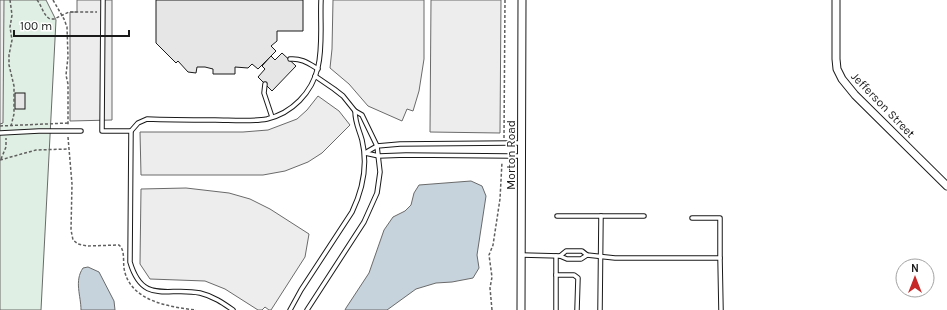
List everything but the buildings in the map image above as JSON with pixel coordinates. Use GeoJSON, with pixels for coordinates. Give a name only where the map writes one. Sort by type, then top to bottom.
{"type":"FeatureCollection","features":[{"type":"Feature","properties":{"kind":"street","name":"Morton Road"},"geometry":{"type":"LineString","coordinates":[[521,310],[522,0]]}},
{"type":"Feature","properties":{"kind":"street","name":"Jefferson Street"},"geometry":{"type":"LineString","coordinates":[[836,0],[836,63],[842,79],[855,95],[947,186]]}},
{"type":"Feature","properties":{"kind":"lane"},"geometry":{"type":"LineString","coordinates":[[103,0],[102,131],[131,130],[138,123],[147,119],[266,119],[282,113],[294,106],[305,94],[318,69],[320,56],[321,0]]}},
{"type":"Feature","properties":{"kind":"lane"},"geometry":{"type":"LineString","coordinates":[[290,60],[296,59],[305,61],[318,69]]}},
{"type":"Feature","properties":{"kind":"lane"},"geometry":{"type":"LineString","coordinates":[[308,310],[364,222],[377,193],[380,172],[377,146],[362,115],[355,111],[343,96],[315,76]]}},
{"type":"Feature","properties":{"kind":"lane"},"geometry":{"type":"LineString","coordinates":[[265,84],[264,93],[272,117]]}},
{"type":"Feature","properties":{"kind":"lane"},"geometry":{"type":"LineString","coordinates":[[290,310],[301,290],[352,212],[358,199],[363,180],[365,153],[355,120],[355,111]]}},
{"type":"Feature","properties":{"kind":"lane"},"geometry":{"type":"LineString","coordinates":[[0,134],[39,130],[81,130]]}},
{"type":"Feature","properties":{"kind":"lane"},"geometry":{"type":"LineString","coordinates":[[131,130],[130,262],[137,281],[146,288],[158,292],[199,293],[211,296],[233,310]]}},
{"type":"Feature","properties":{"kind":"lane"},"geometry":{"type":"LineString","coordinates":[[365,153],[377,146],[400,144],[522,143]]}},
{"type":"Feature","properties":{"kind":"lane"},"geometry":{"type":"LineString","coordinates":[[365,153],[379,156],[522,156]]}},
{"type":"Feature","properties":{"kind":"lane"},"geometry":{"type":"LineString","coordinates":[[557,216],[644,216]]}},
{"type":"Feature","properties":{"kind":"lane"},"geometry":{"type":"LineString","coordinates":[[600,310],[602,257],[601,216]]}},
{"type":"Feature","properties":{"kind":"lane"},"geometry":{"type":"LineString","coordinates":[[692,218],[720,218],[721,310]]}},
{"type":"Feature","properties":{"kind":"lane"},"geometry":{"type":"LineString","coordinates":[[558,256],[566,251],[582,252],[587,255],[615,258],[720,258]]}},
{"type":"Feature","properties":{"kind":"lane"},"geometry":{"type":"LineString","coordinates":[[522,255],[558,256],[567,259],[581,259],[587,255]]}},
{"type":"Feature","properties":{"kind":"lane"},"geometry":{"type":"LineString","coordinates":[[556,310],[556,275],[558,256]]}},
{"type":"Feature","properties":{"kind":"lane"},"geometry":{"type":"LineString","coordinates":[[556,275],[574,275],[578,278],[577,310]]}},
{"type":"Feature","properties":{"kind":"path"},"geometry":{"type":"LineString","coordinates":[[10,0],[12,12],[10,27],[12,40],[9,65],[14,86],[14,114],[11,126]]}},
{"type":"Feature","properties":{"kind":"path"},"geometry":{"type":"LineString","coordinates":[[36,0],[40,3],[46,16],[53,20],[70,12],[103,12]]}},
{"type":"Feature","properties":{"kind":"path"},"geometry":{"type":"LineString","coordinates":[[54,0],[66,22],[68,32],[68,61],[66,75],[68,81],[68,149],[72,184],[71,230],[73,240],[78,244],[87,246],[119,245],[122,248],[124,270],[130,284],[140,294],[154,302],[196,310]]}},
{"type":"Feature","properties":{"kind":"path"},"geometry":{"type":"LineString","coordinates":[[0,126],[68,123]]}},
{"type":"Feature","properties":{"kind":"path"},"geometry":{"type":"LineString","coordinates":[[1,160],[6,146],[5,133]]}},
{"type":"Feature","properties":{"kind":"path"},"geometry":{"type":"LineString","coordinates":[[1,160],[36,150],[68,149]]}},
{"type":"Feature","properties":{"kind":"green space"},"geometry":{"type":"Polygon","coordinates":[[[0,0],[46,0],[56,20],[41,310],[0,310],[0,0]]]}},
{"type":"Feature","properties":{"kind":"shaded area"},"geometry":{"type":"Polygon","coordinates":[[[0,0],[4,0],[3,123],[0,124],[0,0]]]}},
{"type":"Feature","properties":{"kind":"shaded area"},"geometry":{"type":"Polygon","coordinates":[[[77,0],[112,0],[112,120],[70,121],[70,12],[77,12],[77,0]]]}},
{"type":"Feature","properties":{"kind":"shaded area"},"geometry":{"type":"Polygon","coordinates":[[[333,0],[424,0],[424,59],[419,91],[413,111],[407,109],[402,121],[368,106],[349,84],[330,68],[333,0]]]}},
{"type":"Feature","properties":{"kind":"shaded area"},"geometry":{"type":"Polygon","coordinates":[[[431,0],[501,0],[500,133],[430,132],[431,0]]]}},
{"type":"Feature","properties":{"kind":"shaded area"},"geometry":{"type":"Polygon","coordinates":[[[318,96],[339,111],[350,125],[322,153],[308,162],[285,171],[263,175],[141,175],[140,132],[243,132],[268,130],[297,119],[307,110],[318,96]]]}},
{"type":"Feature","properties":{"kind":"shaded area"},"geometry":{"type":"Polygon","coordinates":[[[471,181],[482,186],[486,196],[477,255],[479,268],[473,278],[436,283],[416,289],[387,310],[345,310],[369,273],[384,230],[393,217],[405,211],[411,205],[414,193],[419,185],[471,181]]]}},
{"type":"Feature","properties":{"kind":"shaded area"},"geometry":{"type":"Polygon","coordinates":[[[186,188],[229,193],[250,199],[270,209],[309,234],[305,257],[271,310],[265,307],[262,310],[258,310],[225,289],[205,281],[150,279],[140,264],[141,189],[186,188]]]}},
{"type":"Feature","properties":{"kind":"shaded area"},"geometry":{"type":"Polygon","coordinates":[[[88,267],[99,272],[114,301],[115,310],[81,310],[78,283],[80,273],[83,268],[88,267]]]}}]}
